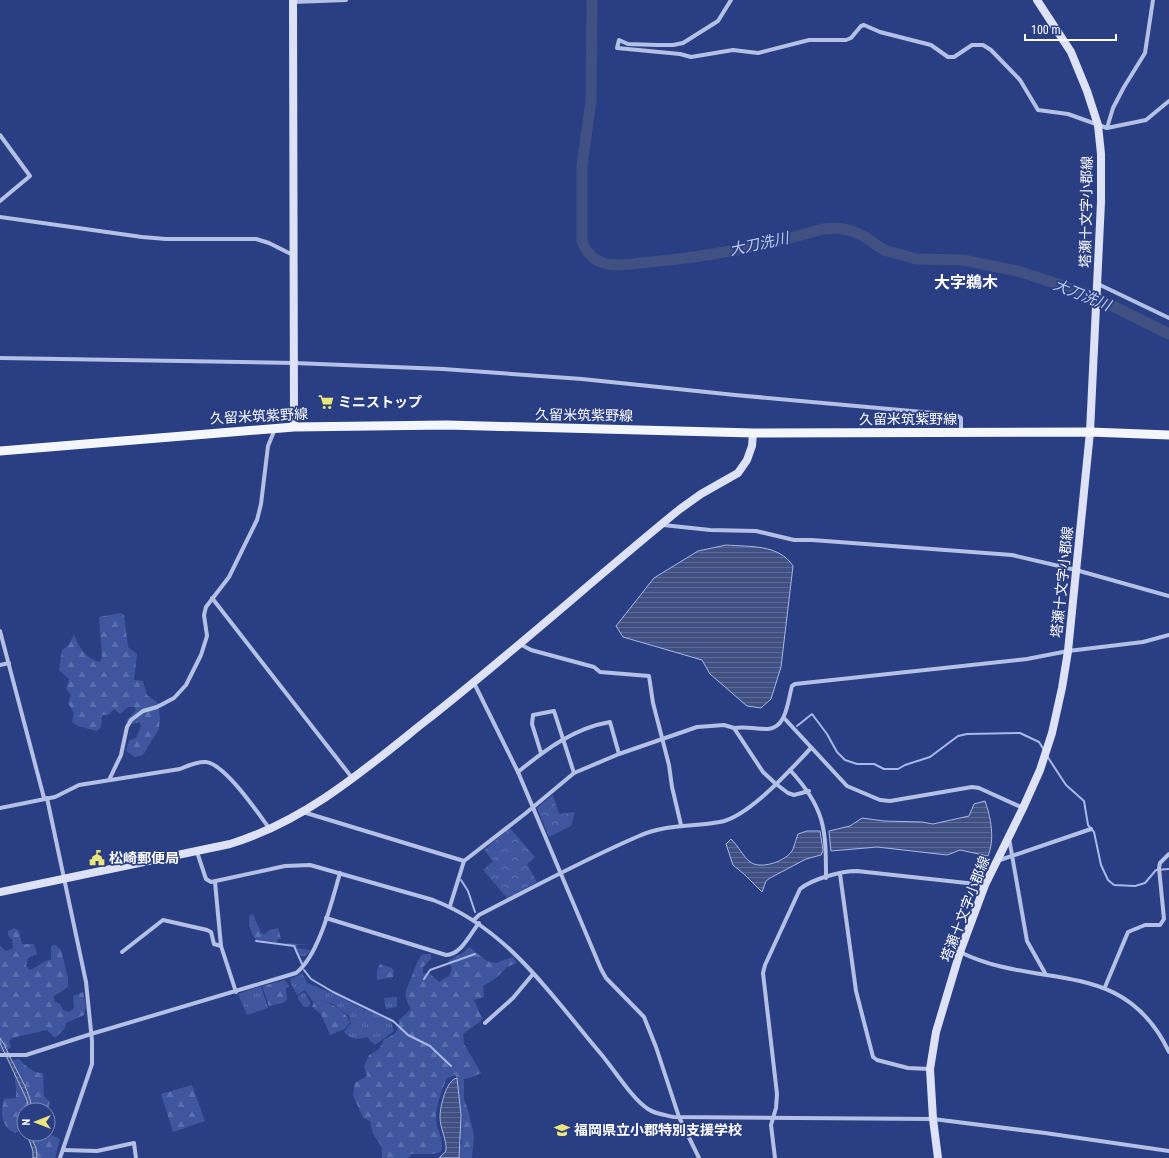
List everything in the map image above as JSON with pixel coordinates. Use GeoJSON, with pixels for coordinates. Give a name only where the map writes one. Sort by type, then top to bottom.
{"type":"FeatureCollection","features":[{"type":"Feature","properties":{"kind":"main road","name":"久留米筑紫野線"},"geometry":{"type":"LineString","coordinates":[[0,451],[294,427],[447,425],[752,433],[1090,432],[1169,435]]}},
{"type":"Feature","properties":{"kind":"street"},"geometry":{"type":"LineString","coordinates":[[294,427],[293,1],[346,0]]}},
{"type":"Feature","properties":{"kind":"street"},"geometry":{"type":"LineString","coordinates":[[731,0],[718,21],[683,43],[657,45],[628,44],[619,40],[617,48],[691,56],[733,50],[758,53],[802,41],[846,40],[851,38],[861,26],[864,26],[880,32],[931,45],[948,57],[954,56],[972,45],[982,45],[991,50],[1002,63],[1016,75],[1038,110],[1068,114],[1107,128],[1146,120],[1169,101]]}},
{"type":"Feature","properties":{"kind":"street","name":"塔瀬十文字小郡線"},"geometry":{"type":"LineString","coordinates":[[938,1158],[932,1119],[930,1068],[936,1032],[960,952],[985,885],[1040,770],[1052,733],[1068,651],[1090,432],[1098,286],[1101,188],[1101,154],[1098,125],[1088,91],[1071,52],[1037,0]]}},
{"type":"Feature","properties":{"kind":"street"},"geometry":{"type":"LineString","coordinates":[[1107,128],[1113,108],[1145,53],[1153,0]]}},
{"type":"Feature","properties":{"kind":"street"},"geometry":{"type":"LineString","coordinates":[[0,135],[30,176],[0,201]]}},
{"type":"Feature","properties":{"kind":"street"},"geometry":{"type":"LineString","coordinates":[[0,217],[166,239],[256,239],[269,243],[294,255]]}},
{"type":"Feature","properties":{"kind":"street"},"geometry":{"type":"LineString","coordinates":[[1098,286],[1169,318]]}},
{"type":"Feature","properties":{"kind":"street"},"geometry":{"type":"LineString","coordinates":[[0,358],[294,363],[443,369],[582,379],[735,395],[940,412],[956,415],[961,418],[961,433]]}},
{"type":"Feature","properties":{"kind":"street"},"geometry":{"type":"LineString","coordinates":[[109,780],[121,755],[131,720],[142,711],[157,707],[169,701],[186,685],[205,647],[207,636],[204,615],[206,607],[229,577],[257,520],[261,504],[268,446],[275,428]]}},
{"type":"Feature","properties":{"kind":"street"},"geometry":{"type":"LineString","coordinates":[[0,892],[197,852],[249,838],[303,812],[353,779],[474,683],[661,524],[701,494],[738,473],[747,460],[752,446],[752,433]]}},
{"type":"Feature","properties":{"kind":"street"},"geometry":{"type":"LineString","coordinates":[[661,524],[710,530],[756,531],[794,540],[812,540],[1012,555],[1076,570],[1169,596]]}},
{"type":"Feature","properties":{"kind":"street"},"geometry":{"type":"LineString","coordinates":[[212,598],[353,779]]}},
{"type":"Feature","properties":{"kind":"street"},"geometry":{"type":"LineString","coordinates":[[0,631],[45,798],[86,982],[92,1064],[60,1158]]}},
{"type":"Feature","properties":{"kind":"street"},"geometry":{"type":"LineString","coordinates":[[450,906],[464,861],[574,773],[619,754],[697,727],[724,725],[734,728],[744,727],[770,729],[775,727],[784,718],[792,686],[795,684],[1027,660],[1068,651],[1143,642],[1169,635]]}},
{"type":"Feature","properties":{"kind":"street"},"geometry":{"type":"LineString","coordinates":[[520,644],[532,650],[594,667],[600,672],[650,676],[653,703],[663,739],[681,825]]}},
{"type":"Feature","properties":{"kind":"street"},"geometry":{"type":"LineString","coordinates":[[0,665],[9,663]]}},
{"type":"Feature","properties":{"kind":"street"},"geometry":{"type":"LineString","coordinates":[[474,683],[518,772],[606,978],[644,1017],[656,1047],[679,1116],[699,1158]]}},
{"type":"Feature","properties":{"kind":"street"},"geometry":{"type":"LineString","coordinates":[[541,753],[532,724],[534,715],[554,711],[574,773]]}},
{"type":"Feature","properties":{"kind":"street"},"geometry":{"type":"LineString","coordinates":[[784,718],[847,786],[880,800],[901,799],[972,786],[1023,808]]}},
{"type":"Feature","properties":{"kind":"street"},"geometry":{"type":"LineString","coordinates":[[518,772],[541,753],[563,739],[597,724],[610,722],[619,754]]}},
{"type":"Feature","properties":{"kind":"street"},"geometry":{"type":"LineString","coordinates":[[734,728],[763,772],[776,784],[788,793],[794,794],[809,791]]}},
{"type":"Feature","properties":{"kind":"street"},"geometry":{"type":"LineString","coordinates":[[474,920],[479,915],[641,835],[681,825],[730,820],[776,784],[811,748]]}},
{"type":"Feature","properties":{"kind":"street"},"geometry":{"type":"LineString","coordinates":[[0,808],[55,797],[79,785],[180,769],[195,763],[211,763],[226,775],[248,799],[269,828]]}},
{"type":"Feature","properties":{"kind":"street"},"geometry":{"type":"LineString","coordinates":[[790,770],[809,791],[819,812],[826,842],[826,878]]}},
{"type":"Feature","properties":{"kind":"street"},"geometry":{"type":"LineString","coordinates":[[303,812],[464,861]]}},
{"type":"Feature","properties":{"kind":"street"},"geometry":{"type":"LineString","coordinates":[[997,861],[1091,829]]}},
{"type":"Feature","properties":{"kind":"street"},"geometry":{"type":"LineString","coordinates":[[1009,837],[1027,941],[1046,973]]}},
{"type":"Feature","properties":{"kind":"street"},"geometry":{"type":"LineString","coordinates":[[197,852],[206,879],[211,882],[285,866],[300,865],[340,873],[450,906],[479,923],[514,952],[646,1108],[652,1112],[674,1118],[679,1116],[932,1119],[1045,1133],[1169,1151]]}},
{"type":"Feature","properties":{"kind":"street"},"geometry":{"type":"LineString","coordinates":[[1105,987],[1128,932],[1145,925],[1160,925],[1167,920],[1159,868],[1160,863],[1169,854]]}},
{"type":"Feature","properties":{"kind":"street"},"geometry":{"type":"LineString","coordinates":[[776,1158],[771,1125],[776,1108],[777,1094],[763,979],[765,965],[800,889],[810,882],[846,871],[985,885]]}},
{"type":"Feature","properties":{"kind":"street"},"geometry":{"type":"LineString","coordinates":[[0,1055],[26,1055],[91,1034],[286,977],[302,969],[310,958],[326,918],[340,873]]}},
{"type":"Feature","properties":{"kind":"street"},"geometry":{"type":"LineString","coordinates":[[840,874],[856,991],[873,1057],[876,1060],[908,1068],[930,1068]]}},
{"type":"Feature","properties":{"kind":"street"},"geometry":{"type":"LineString","coordinates":[[215,882],[221,946],[236,992]]}},
{"type":"Feature","properties":{"kind":"street"},"geometry":{"type":"LineString","coordinates":[[326,918],[446,955],[453,955],[458,952],[479,923]]}},
{"type":"Feature","properties":{"kind":"street"},"geometry":{"type":"LineString","coordinates":[[122,952],[163,920],[207,930],[210,932],[214,944],[221,946]]}},
{"type":"Feature","properties":{"kind":"street"},"geometry":{"type":"LineString","coordinates":[[960,952],[996,966],[1046,973],[1105,987],[1130,1002],[1150,1020],[1169,1052]]}},
{"type":"Feature","properties":{"kind":"street"},"geometry":{"type":"LineString","coordinates":[[485,1023],[513,998],[533,974]]}},
{"type":"Feature","properties":{"kind":"street"},"geometry":{"type":"LineString","coordinates":[[63,1150],[97,1151],[134,1143],[136,1158]]}},
{"type":"Feature","properties":{"kind":"green space"},"geometry":{"type":"Polygon","coordinates":[[[121,613],[124,615],[128,647],[137,654],[134,680],[143,681],[147,695],[158,703],[160,717],[159,729],[143,755],[135,757],[126,751],[129,740],[136,738],[141,726],[139,722],[133,724],[126,721],[136,710],[134,707],[128,707],[120,714],[114,709],[108,715],[102,715],[101,727],[97,731],[78,726],[72,722],[74,713],[68,703],[71,695],[66,689],[69,679],[59,670],[62,650],[69,645],[74,634],[83,652],[100,662],[102,657],[99,617],[121,613]]]}},
{"type":"Feature","properties":{"kind":"green space"},"geometry":{"type":"Polygon","coordinates":[[[553,795],[559,814],[575,812],[571,826],[549,837],[537,808],[553,795]]]}},
{"type":"Feature","properties":{"kind":"green space"},"geometry":{"type":"Polygon","coordinates":[[[510,828],[535,857],[527,864],[537,882],[507,898],[483,870],[493,861],[484,850],[510,828]]]}},
{"type":"Feature","properties":{"kind":"green space"},"geometry":{"type":"Polygon","coordinates":[[[253,914],[261,933],[265,934],[270,930],[278,928],[281,939],[278,939],[277,942],[256,940],[249,925],[250,915],[253,914]]]}},
{"type":"Feature","properties":{"kind":"green space"},"geometry":{"type":"Polygon","coordinates":[[[14,928],[19,931],[22,944],[34,944],[37,954],[28,958],[26,966],[30,970],[51,960],[51,947],[54,944],[61,950],[68,978],[68,987],[54,996],[54,1001],[60,1004],[63,1010],[69,1012],[74,1008],[73,996],[83,992],[85,1009],[84,1015],[66,1023],[65,1028],[55,1038],[47,1030],[12,1038],[9,1041],[11,1047],[4,1052],[0,1051],[0,946],[6,951],[13,948],[12,939],[8,936],[8,931],[14,928]]]}},
{"type":"Feature","properties":{"kind":"green space"},"geometry":{"type":"Polygon","coordinates":[[[284,944],[309,945],[297,945],[297,948],[310,950],[310,952],[305,956],[300,956],[302,961],[305,960],[302,963],[294,946],[284,944]]]}},
{"type":"Feature","properties":{"kind":"green space"},"geometry":{"type":"Polygon","coordinates":[[[469,947],[487,961],[496,963],[513,957],[517,963],[507,967],[496,978],[483,986],[484,997],[474,1000],[482,1018],[481,1021],[463,1034],[464,1044],[481,1073],[464,1079],[464,1099],[474,1136],[472,1158],[455,1158],[457,1149],[462,1143],[462,1140],[458,1138],[456,1075],[447,1078],[437,1108],[436,1122],[442,1143],[441,1152],[432,1154],[411,1154],[408,1158],[382,1158],[382,1147],[373,1134],[370,1121],[363,1118],[353,1095],[355,1083],[367,1076],[364,1067],[369,1055],[379,1049],[384,1039],[396,1032],[399,1020],[411,1009],[406,992],[416,964],[423,954],[431,954],[431,959],[423,967],[423,974],[429,973],[439,982],[449,976],[452,969],[448,961],[464,952],[469,947]]]}},
{"type":"Feature","properties":{"kind":"green space"},"geometry":{"type":"Polygon","coordinates":[[[380,964],[392,968],[394,972],[393,977],[377,980],[377,970],[380,964]]]}},
{"type":"Feature","properties":{"kind":"green space"},"geometry":{"type":"Polygon","coordinates":[[[302,973],[307,982],[306,985],[307,983],[332,993],[364,1009],[363,1014],[365,1009],[391,1021],[394,1031],[375,1045],[367,1037],[358,1039],[349,1037],[344,1032],[351,1023],[350,1016],[333,1004],[319,1000],[313,1002],[305,990],[297,995],[290,982],[291,979],[302,973]]]}},
{"type":"Feature","properties":{"kind":"green space"},"geometry":{"type":"Polygon","coordinates":[[[285,980],[289,986],[286,988],[287,999],[283,1003],[269,1006],[262,986],[285,980]]]}},
{"type":"Feature","properties":{"kind":"green space"},"geometry":{"type":"Polygon","coordinates":[[[261,986],[268,1008],[247,1015],[238,994],[261,986]]]}},
{"type":"Feature","properties":{"kind":"green space"},"geometry":{"type":"Polygon","coordinates":[[[304,992],[311,1003],[308,1007],[304,1007],[298,999],[298,996],[304,992]]]}},
{"type":"Feature","properties":{"kind":"green space"},"geometry":{"type":"Polygon","coordinates":[[[397,997],[397,1007],[386,1009],[384,998],[397,997]]]}},
{"type":"Feature","properties":{"kind":"green space"},"geometry":{"type":"Polygon","coordinates":[[[319,1000],[333,1005],[345,1014],[350,1022],[345,1029],[330,1035],[321,1014],[312,1007],[314,1002],[319,1000]]]}},
{"type":"Feature","properties":{"kind":"green space"},"geometry":{"type":"Polygon","coordinates":[[[19,1059],[32,1070],[43,1073],[44,1096],[50,1102],[16,1102],[15,1133],[4,1123],[2,1114],[4,1099],[16,1098],[13,1060],[19,1059]]]}},
{"type":"Feature","properties":{"kind":"green space"},"geometry":{"type":"Polygon","coordinates":[[[192,1085],[205,1121],[173,1132],[161,1094],[192,1085]]]}},
{"type":"Feature","properties":{"kind":"green space"},"geometry":{"type":"Polygon","coordinates":[[[56,1137],[60,1139],[55,1158],[35,1158],[29,1142],[56,1142],[56,1137]]]}},
{"type":"Feature","properties":{"kind":"shaded area"},"geometry":{"type":"Polygon","coordinates":[[[726,545],[772,550],[787,559],[793,566],[781,667],[771,699],[761,708],[747,706],[710,674],[702,660],[623,637],[616,626],[654,578],[698,551],[726,545]]]}},
{"type":"Feature","properties":{"kind":"shaded area"},"geometry":{"type":"Polygon","coordinates":[[[985,801],[989,814],[992,836],[988,856],[960,850],[947,855],[877,847],[831,851],[829,831],[850,826],[862,818],[933,824],[969,816],[974,804],[985,801]]]}},
{"type":"Feature","properties":{"kind":"shaded area"},"geometry":{"type":"Polygon","coordinates":[[[807,831],[820,831],[823,850],[821,855],[806,859],[770,878],[766,881],[762,892],[733,865],[726,844],[731,839],[749,861],[754,864],[766,865],[780,861],[790,853],[793,849],[798,834],[807,831]]]}},
{"type":"Feature","properties":{"kind":"shaded area"},"geometry":{"type":"Polygon","coordinates":[[[0,1038],[25,1086],[31,1102],[27,1102],[0,1043],[0,1038]]]}},
{"type":"Feature","properties":{"kind":"shaded area"},"geometry":{"type":"Polygon","coordinates":[[[457,1078],[461,1115],[459,1158],[439,1158],[446,1151],[440,1121],[442,1101],[450,1084],[457,1078]]]}},
{"type":"Feature","properties":{"kind":"shaded area"},"geometry":{"type":"Polygon","coordinates":[[[30,1142],[33,1142],[36,1148],[37,1158],[33,1158],[33,1151],[30,1142]]]}},
{"type":"Feature","properties":{"kind":"waterway","name":"大刀洗川"},"geometry":{"type":"LineString","coordinates":[[592,0],[591,101],[582,165],[582,241],[588,253],[594,259],[612,265],[672,260],[715,254],[823,229],[837,228],[852,231],[865,237],[884,250],[916,259],[963,260],[1018,271],[1091,295],[1169,334]]}},
{"type":"Feature","properties":{"kind":"waterway"},"geometry":{"type":"LineString","coordinates":[[797,726],[812,714],[827,734],[837,752],[845,760],[857,764],[874,764],[884,769],[898,769],[905,765],[930,757],[958,736],[967,734],[1020,733],[1039,742],[1044,750]]}},
{"type":"Feature","properties":{"kind":"waterway"},"geometry":{"type":"LineString","coordinates":[[1047,756],[1066,785],[1084,801],[1088,825],[1094,832],[1101,865],[1108,880],[1114,885],[1135,886],[1145,883],[1156,870],[1169,869]]}},
{"type":"Feature","properties":{"kind":"waterway"},"geometry":{"type":"LineString","coordinates":[[461,880],[468,891],[475,912]]}},
{"type":"Feature","properties":{"kind":"waterway"},"geometry":{"type":"LineString","coordinates":[[256,941],[294,946],[302,964]]}},
{"type":"Feature","properties":{"kind":"waterway"},"geometry":{"type":"LineString","coordinates":[[424,979],[430,970],[475,954]]}},
{"type":"Feature","properties":{"kind":"waterway"},"geometry":{"type":"LineString","coordinates":[[304,970],[311,979],[333,992],[393,1021],[408,1035],[430,1046],[451,1066]]}},
{"type":"Feature","properties":{"kind":"place","name":"ミニストップ"},"geometry":{"type":"Point","coordinates":[326,402]}},
{"type":"Feature","properties":{"kind":"place","name":"松崎郵便局"},"geometry":{"type":"Point","coordinates":[97,858]}},
{"type":"Feature","properties":{"kind":"place","name":"福岡県立小郡特別支援学校"},"geometry":{"type":"Point","coordinates":[562,1130]}},
{"type":"Feature","properties":{"kind":"district","name":"大字鵜木"},"geometry":{"type":"Point","coordinates":[966,282]}}]}
